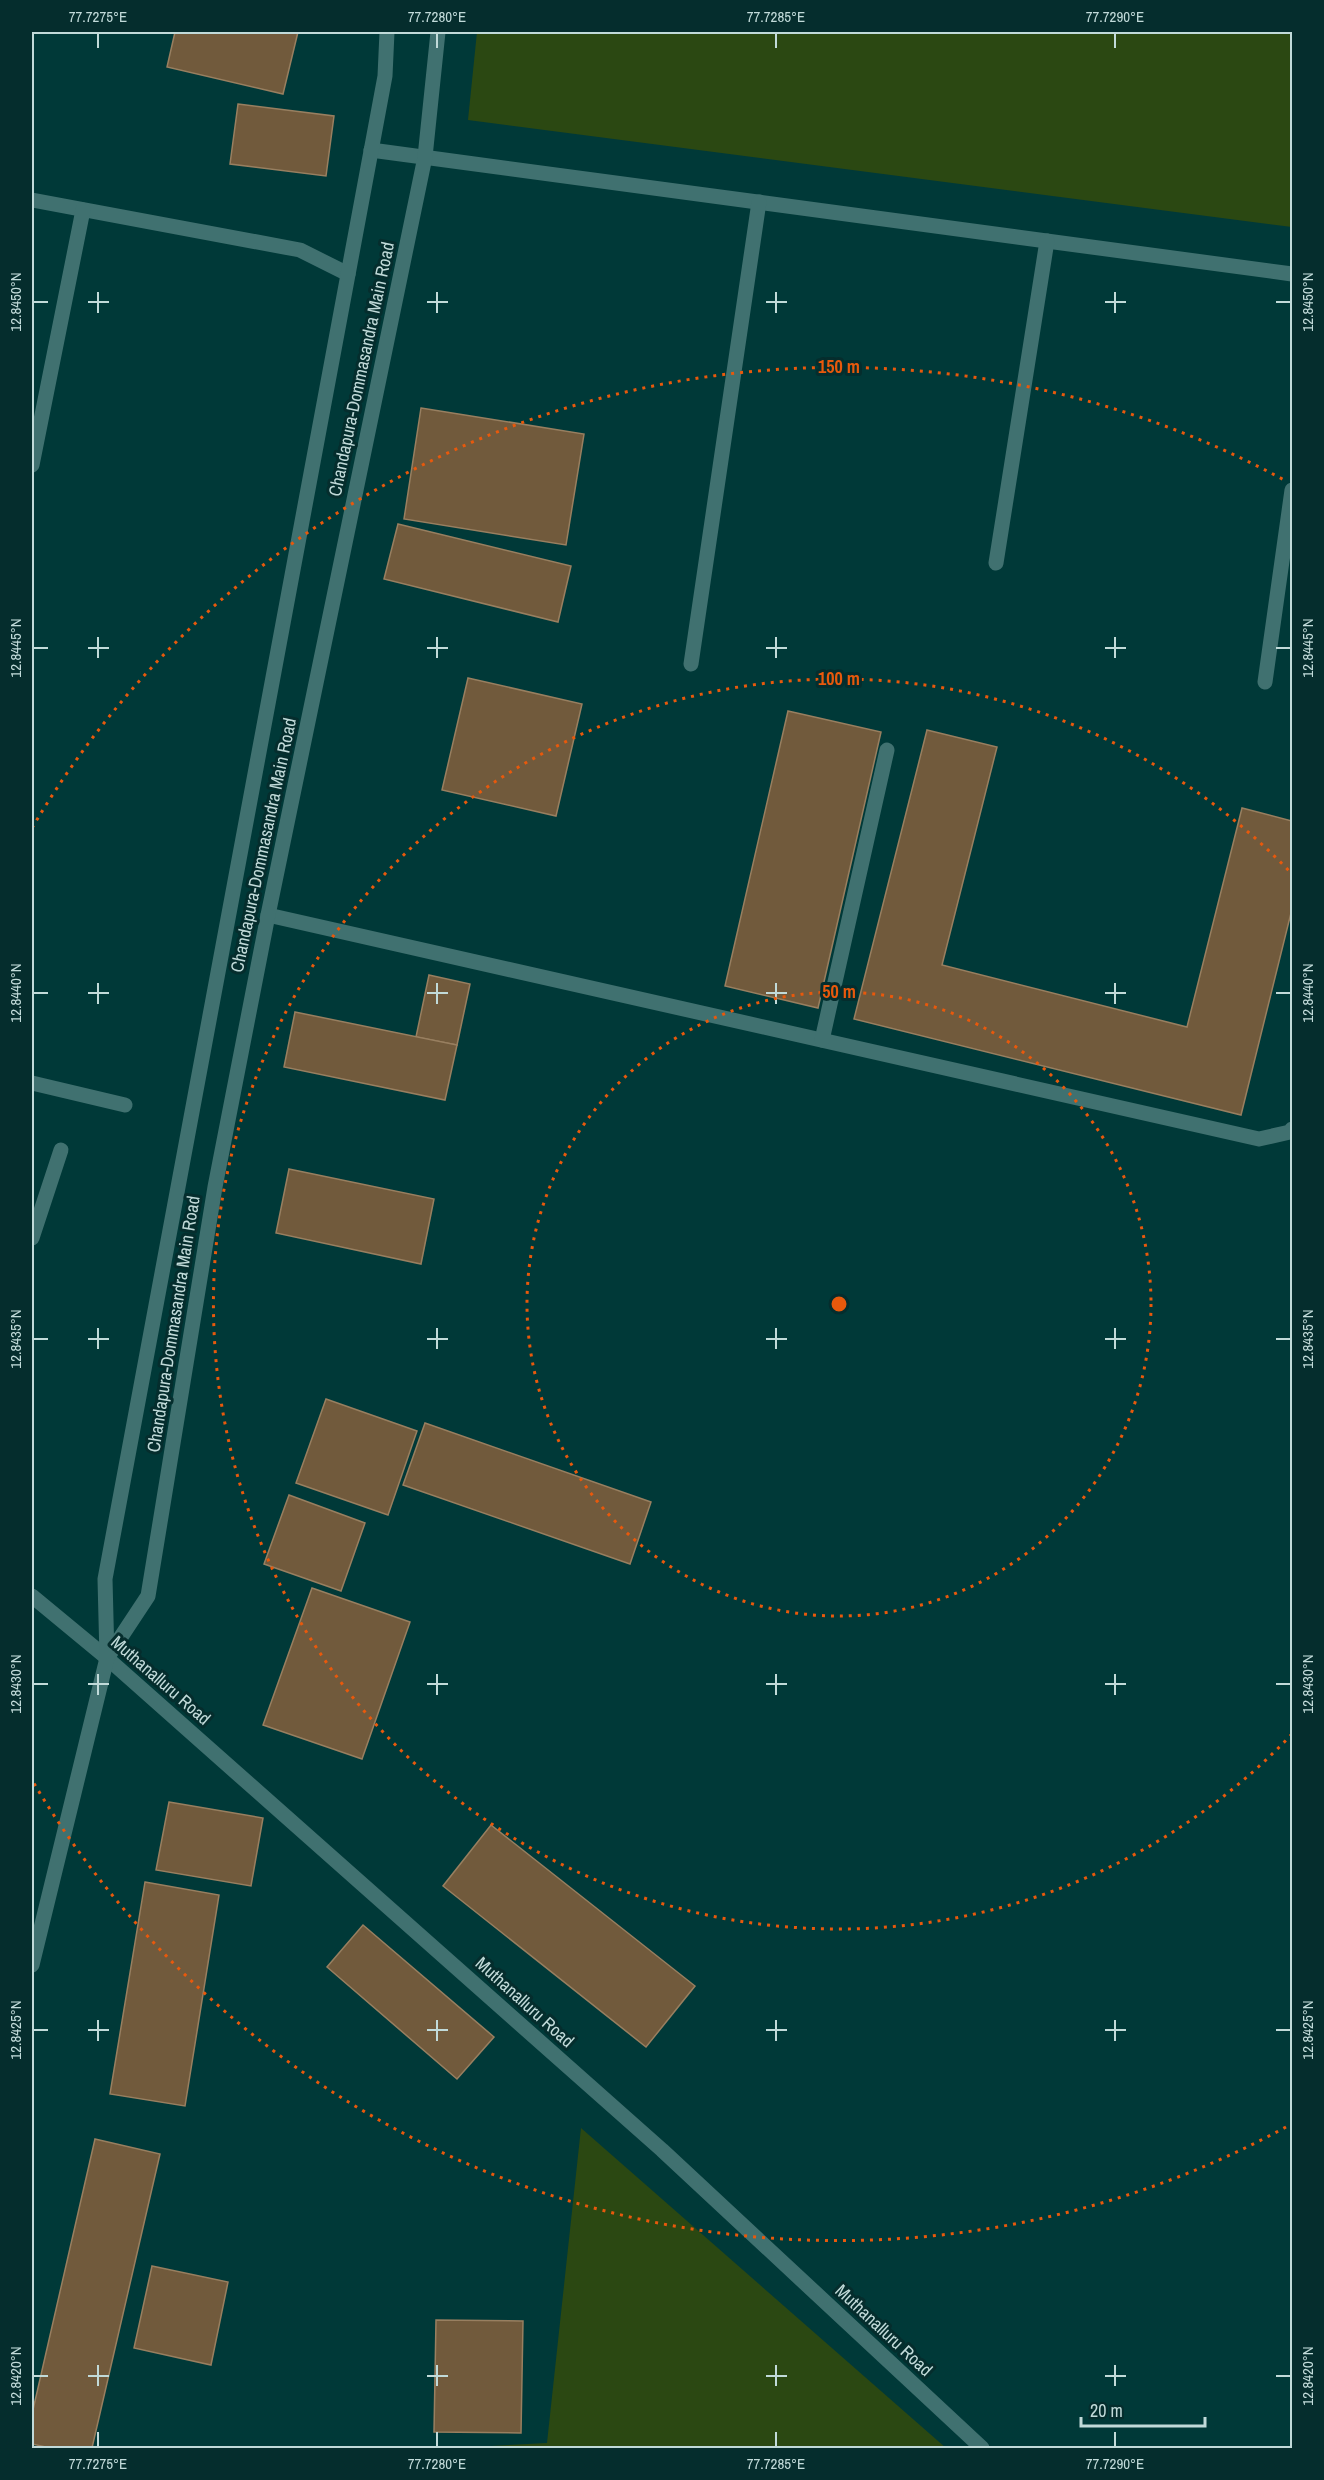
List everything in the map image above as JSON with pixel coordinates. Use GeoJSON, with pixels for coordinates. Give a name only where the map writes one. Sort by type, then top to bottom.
{"type":"FeatureCollection","features":[{"type":"Feature","properties":{"kind":"main road","name":"Chandapura-Dommasandra Main Road"},"geometry":{"type":"LineString","coordinates":[[32,1965],[107,1658],[105,1579],[385,76],[387,32]]}},
{"type":"Feature","properties":{"kind":"main road","name":"Chandapura-Dommasandra Main Road"},"geometry":{"type":"LineString","coordinates":[[107,1658],[147,1596],[215,1187],[268,915],[425,157],[438,32]]}},
{"type":"Feature","properties":{"kind":"main road"},"geometry":{"type":"LineString","coordinates":[[371,150],[1293,274]]}},
{"type":"Feature","properties":{"kind":"main road"},"geometry":{"type":"LineString","coordinates":[[32,200],[300,250],[348,274]]}},
{"type":"Feature","properties":{"kind":"main road"},"geometry":{"type":"LineString","coordinates":[[691,664],[759,202]]}},
{"type":"Feature","properties":{"kind":"main road"},"geometry":{"type":"LineString","coordinates":[[32,465],[83,210]]}},
{"type":"Feature","properties":{"kind":"main road"},"geometry":{"type":"LineString","coordinates":[[996,563],[1047,241]]}},
{"type":"Feature","properties":{"kind":"main road"},"geometry":{"type":"LineString","coordinates":[[1265,682],[1293,490]]}},
{"type":"Feature","properties":{"kind":"main road"},"geometry":{"type":"LineString","coordinates":[[822,1040],[887,750]]}},
{"type":"Feature","properties":{"kind":"main road"},"geometry":{"type":"LineString","coordinates":[[268,915],[1259,1139],[1290,1132],[1293,1129]]}},
{"type":"Feature","properties":{"kind":"main road"},"geometry":{"type":"LineString","coordinates":[[32,1083],[125,1105]]}},
{"type":"Feature","properties":{"kind":"main road"},"geometry":{"type":"LineString","coordinates":[[32,1238],[61,1150]]}},
{"type":"Feature","properties":{"kind":"main road","name":"Muthanalluru Road"},"geometry":{"type":"LineString","coordinates":[[32,1596],[107,1658],[662,2150],[982,2448]]}},
{"type":"Feature","properties":{"kind":"green space"},"geometry":{"type":"Polygon","coordinates":[[[477,32],[1292,32],[1292,227],[468,120],[477,32]]]}},
{"type":"Feature","properties":{"kind":"green space"},"geometry":{"type":"Polygon","coordinates":[[[581,2128],[946,2448],[454,2448],[547,2443],[581,2128]]]}},
{"type":"Feature","properties":{"kind":"building"},"geometry":{"type":"Polygon","coordinates":[[[175,32],[298,32],[283,94],[167,67],[175,32]]]}},
{"type":"Feature","properties":{"kind":"building"},"geometry":{"type":"Polygon","coordinates":[[[238,104],[334,116],[326,176],[230,164],[238,104]]]}},
{"type":"Feature","properties":{"kind":"building"},"geometry":{"type":"Polygon","coordinates":[[[421,408],[584,434],[566,545],[404,519],[421,408]]]}},
{"type":"Feature","properties":{"kind":"building"},"geometry":{"type":"Polygon","coordinates":[[[398,524],[571,566],[558,622],[384,579],[398,524]]]}},
{"type":"Feature","properties":{"kind":"building"},"geometry":{"type":"Polygon","coordinates":[[[468,678],[582,704],[556,816],[442,790],[468,678]]]}},
{"type":"Feature","properties":{"kind":"building"},"geometry":{"type":"Polygon","coordinates":[[[788,711],[881,732],[818,1008],[725,986],[788,711]]]}},
{"type":"Feature","properties":{"kind":"building"},"geometry":{"type":"Polygon","coordinates":[[[927,730],[997,747],[942,965],[1187,1027],[1242,808],[1292,821],[1292,909],[1241,1115],[854,1019],[927,730]]]}},
{"type":"Feature","properties":{"kind":"building"},"geometry":{"type":"Polygon","coordinates":[[[429,975],[470,984],[457,1045],[416,1037],[429,975]]]}},
{"type":"Feature","properties":{"kind":"building"},"geometry":{"type":"Polygon","coordinates":[[[295,1012],[457,1045],[445,1100],[284,1067],[295,1012]]]}},
{"type":"Feature","properties":{"kind":"building"},"geometry":{"type":"Polygon","coordinates":[[[289,1169],[434,1199],[421,1264],[276,1233],[289,1169]]]}},
{"type":"Feature","properties":{"kind":"building"},"geometry":{"type":"Polygon","coordinates":[[[326,1399],[417,1431],[388,1515],[296,1483],[326,1399]]]}},
{"type":"Feature","properties":{"kind":"building"},"geometry":{"type":"Polygon","coordinates":[[[425,1423],[651,1502],[630,1564],[403,1485],[425,1423]]]}},
{"type":"Feature","properties":{"kind":"building"},"geometry":{"type":"Polygon","coordinates":[[[289,1495],[365,1523],[341,1591],[264,1564],[289,1495]]]}},
{"type":"Feature","properties":{"kind":"building"},"geometry":{"type":"Polygon","coordinates":[[[312,1588],[410,1622],[362,1759],[263,1725],[312,1588]]]}},
{"type":"Feature","properties":{"kind":"building"},"geometry":{"type":"Polygon","coordinates":[[[169,1802],[263,1818],[251,1886],[156,1870],[169,1802]]]}},
{"type":"Feature","properties":{"kind":"building"},"geometry":{"type":"Polygon","coordinates":[[[491,1825],[695,1986],[646,2047],[443,1886],[491,1825]]]}},
{"type":"Feature","properties":{"kind":"building"},"geometry":{"type":"Polygon","coordinates":[[[145,1882],[219,1895],[185,2106],[110,2094],[145,1882]]]}},
{"type":"Feature","properties":{"kind":"building"},"geometry":{"type":"Polygon","coordinates":[[[363,1925],[494,2037],[457,2079],[327,1967],[363,1925]]]}},
{"type":"Feature","properties":{"kind":"building"},"geometry":{"type":"Polygon","coordinates":[[[95,2139],[160,2154],[92,2448],[50,2448],[32,2444],[32,2414],[95,2139]]]}},
{"type":"Feature","properties":{"kind":"building"},"geometry":{"type":"Polygon","coordinates":[[[152,2266],[228,2282],[211,2365],[134,2348],[152,2266]]]}},
{"type":"Feature","properties":{"kind":"building"},"geometry":{"type":"Polygon","coordinates":[[[436,2320],[523,2321],[521,2433],[434,2432],[436,2320]]]}}]}
